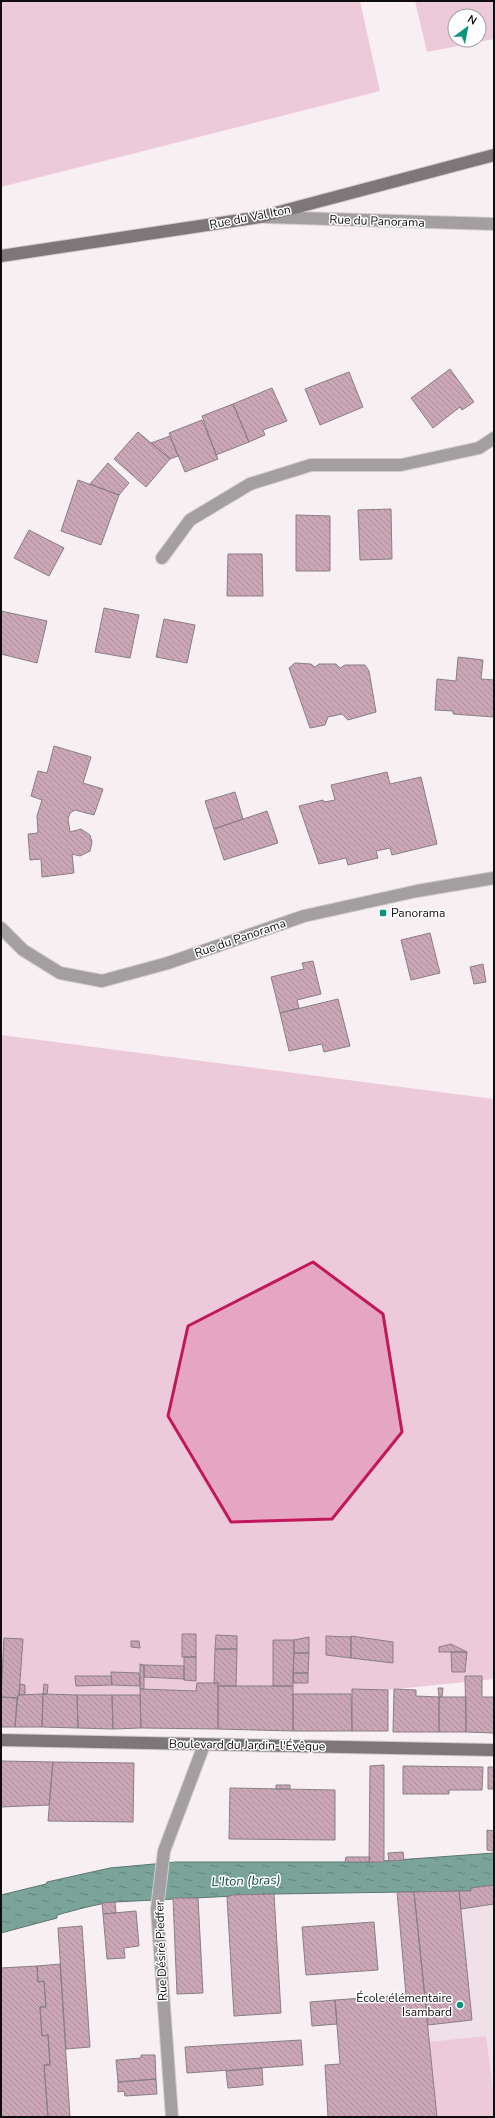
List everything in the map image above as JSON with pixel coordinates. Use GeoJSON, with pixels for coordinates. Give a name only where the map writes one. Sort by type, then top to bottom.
{"type":"FeatureCollection","features":[{"type":"Feature","properties":{"kind":"street","name":"Rue du Val Iton"},"geometry":{"type":"LineString","coordinates":[[1,256],[260,217],[494,154]]}},
{"type":"Feature","properties":{"kind":"street","name":"Rue du Panorama"},"geometry":{"type":"LineString","coordinates":[[260,217],[494,224]]}},
{"type":"Feature","properties":{"kind":"street"},"geometry":{"type":"LineString","coordinates":[[162,558],[190,520],[250,484],[311,465],[401,465],[479,448],[494,438]]}},
{"type":"Feature","properties":{"kind":"street","name":"Rue du Panorama"},"geometry":{"type":"LineString","coordinates":[[1,928],[23,950],[60,973],[102,981],[168,963],[304,916],[417,891],[494,878]]}},
{"type":"Feature","properties":{"kind":"street","name":"Boulevard du Jardin-l'Évêque"},"geometry":{"type":"LineString","coordinates":[[1,1740],[494,1750]]}},
{"type":"Feature","properties":{"kind":"street","name":"Rue Désiré Piedfer"},"geometry":{"type":"LineString","coordinates":[[172,2117],[157,1909],[164,1851],[204,1745]]}},
{"type":"Feature","properties":{"kind":"highlighted area"},"geometry":{"type":"Polygon","coordinates":[[[313,1262],[383,1314],[402,1432],[332,1519],[231,1522],[168,1416],[188,1326],[313,1262]]]}},
{"type":"Feature","properties":{"kind":"shaded area"},"geometry":{"type":"Polygon","coordinates":[[[1,1],[360,1],[380,91],[1,187],[1,1]]]}},
{"type":"Feature","properties":{"kind":"shaded area"},"geometry":{"type":"Polygon","coordinates":[[[415,1],[494,1],[494,39],[487,40],[487,8],[447,8],[448,48],[427,52],[415,1]]]}},
{"type":"Feature","properties":{"kind":"shaded area"},"geometry":{"type":"Polygon","coordinates":[[[1,1035],[494,1099],[494,1679],[39,1726],[1,1714],[1,1035]]]}},
{"type":"Feature","properties":{"kind":"shaded area","name":"École élémentaire Isambard"},"geometry":{"type":"Polygon","coordinates":[[[494,1885],[494,2117],[438,2117],[414,1893],[472,1892],[494,1885]]]}},
{"type":"Feature","properties":{"kind":"shaded area"},"geometry":{"type":"Polygon","coordinates":[[[486,2036],[494,2097],[494,2117],[437,2117],[429,2042],[486,2036]]]}},
{"type":"Feature","properties":{"kind":"water","name":"L'Iton (bras)"},"geometry":{"type":"Polygon","coordinates":[[[494,1853],[494,1885],[471,1888],[471,1891],[274,1894],[115,1902],[57,1915],[57,1918],[1,1933],[1,1895],[46,1884],[47,1882],[110,1868],[176,1862],[369,1862],[494,1853]]]}},
{"type":"Feature","properties":{"kind":"building"},"geometry":{"type":"Polygon","coordinates":[[[450,369],[474,402],[462,410],[460,407],[433,428],[411,398],[450,369]]]}},
{"type":"Feature","properties":{"kind":"building"},"geometry":{"type":"Polygon","coordinates":[[[349,372],[363,407],[320,425],[305,389],[349,372]]]}},
{"type":"Feature","properties":{"kind":"building"},"geometry":{"type":"Polygon","coordinates":[[[272,388],[287,421],[263,430],[265,435],[249,442],[233,404],[272,388]]]}},
{"type":"Feature","properties":{"kind":"building"},"geometry":{"type":"Polygon","coordinates":[[[233,404],[249,442],[216,455],[202,416],[233,404]]]}},
{"type":"Feature","properties":{"kind":"building"},"geometry":{"type":"Polygon","coordinates":[[[202,420],[218,459],[185,472],[169,433],[202,420]]]}},
{"type":"Feature","properties":{"kind":"building"},"geometry":{"type":"Polygon","coordinates":[[[138,432],[170,459],[146,487],[114,459],[138,432]]]}},
{"type":"Feature","properties":{"kind":"building"},"geometry":{"type":"Polygon","coordinates":[[[170,436],[178,456],[170,459],[151,443],[170,436]]]}},
{"type":"Feature","properties":{"kind":"building"},"geometry":{"type":"Polygon","coordinates":[[[108,463],[129,483],[119,495],[90,484],[108,463]]]}},
{"type":"Feature","properties":{"kind":"building"},"geometry":{"type":"Polygon","coordinates":[[[78,480],[119,495],[101,545],[61,531],[78,480]]]}},
{"type":"Feature","properties":{"kind":"building"},"geometry":{"type":"Polygon","coordinates":[[[391,509],[392,559],[360,560],[358,510],[391,509]]]}},
{"type":"Feature","properties":{"kind":"building"},"geometry":{"type":"Polygon","coordinates":[[[296,515],[330,516],[330,571],[296,571],[296,515]]]}},
{"type":"Feature","properties":{"kind":"building"},"geometry":{"type":"Polygon","coordinates":[[[29,530],[64,548],[49,576],[14,558],[29,530]]]}},
{"type":"Feature","properties":{"kind":"building"},"geometry":{"type":"Polygon","coordinates":[[[228,554],[262,554],[263,596],[227,596],[228,554]]]}},
{"type":"Feature","properties":{"kind":"building"},"geometry":{"type":"Polygon","coordinates":[[[104,608],[139,615],[130,658],[95,652],[104,608]]]}},
{"type":"Feature","properties":{"kind":"building"},"geometry":{"type":"Polygon","coordinates":[[[1,611],[47,621],[37,663],[1,654],[1,611]]]}},
{"type":"Feature","properties":{"kind":"building"},"geometry":{"type":"Polygon","coordinates":[[[164,619],[195,625],[187,663],[156,657],[164,619]]]}},
{"type":"Feature","properties":{"kind":"building"},"geometry":{"type":"Polygon","coordinates":[[[458,657],[483,660],[481,679],[494,680],[494,717],[453,714],[453,711],[435,710],[437,679],[456,681],[458,657]]]}},
{"type":"Feature","properties":{"kind":"building"},"geometry":{"type":"Polygon","coordinates":[[[295,663],[311,664],[315,667],[319,664],[336,664],[340,668],[345,665],[365,665],[369,671],[376,712],[348,720],[342,714],[328,717],[325,725],[310,728],[289,668],[295,663]]]}},
{"type":"Feature","properties":{"kind":"building"},"geometry":{"type":"Polygon","coordinates":[[[54,746],[91,757],[83,783],[103,789],[94,815],[75,810],[70,813],[68,819],[70,832],[81,829],[90,835],[92,842],[90,851],[80,856],[72,854],[74,873],[42,877],[41,859],[30,860],[28,834],[38,833],[37,816],[42,800],[31,796],[38,771],[47,773],[54,746]]]}},
{"type":"Feature","properties":{"kind":"building"},"geometry":{"type":"Polygon","coordinates":[[[387,772],[390,784],[421,777],[437,844],[392,855],[390,848],[376,851],[378,858],[348,865],[346,858],[319,864],[299,806],[323,800],[324,802],[335,800],[331,785],[387,772]]]}},
{"type":"Feature","properties":{"kind":"building"},"geometry":{"type":"Polygon","coordinates":[[[235,792],[243,819],[214,829],[205,801],[235,792]]]}},
{"type":"Feature","properties":{"kind":"building"},"geometry":{"type":"Polygon","coordinates":[[[267,811],[278,843],[224,860],[214,829],[267,811]]]}},
{"type":"Feature","properties":{"kind":"building"},"geometry":{"type":"Polygon","coordinates":[[[430,933],[440,973],[411,980],[401,940],[430,933]]]}},
{"type":"Feature","properties":{"kind":"building"},"geometry":{"type":"Polygon","coordinates":[[[313,961],[321,994],[297,1000],[299,1008],[280,1013],[271,977],[304,969],[302,963],[313,961]]]}},
{"type":"Feature","properties":{"kind":"building"},"geometry":{"type":"Polygon","coordinates":[[[483,964],[486,982],[474,984],[470,967],[483,964]]]}},
{"type":"Feature","properties":{"kind":"building"},"geometry":{"type":"Polygon","coordinates":[[[338,999],[350,1046],[324,1052],[322,1044],[289,1051],[280,1013],[338,999]]]}},
{"type":"Feature","properties":{"kind":"building"},"geometry":{"type":"Polygon","coordinates":[[[182,1634],[196,1634],[196,1657],[182,1657],[182,1634]]]}},
{"type":"Feature","properties":{"kind":"building"},"geometry":{"type":"Polygon","coordinates":[[[216,1635],[237,1636],[237,1649],[215,1649],[216,1635]]]}},
{"type":"Feature","properties":{"kind":"building"},"geometry":{"type":"Polygon","coordinates":[[[326,1636],[351,1637],[351,1658],[326,1655],[326,1636]]]}},
{"type":"Feature","properties":{"kind":"building"},"geometry":{"type":"Polygon","coordinates":[[[351,1636],[393,1642],[393,1663],[351,1658],[351,1636]]]}},
{"type":"Feature","properties":{"kind":"building"},"geometry":{"type":"Polygon","coordinates":[[[309,1637],[309,1653],[294,1653],[294,1640],[309,1637]]]}},
{"type":"Feature","properties":{"kind":"building"},"geometry":{"type":"Polygon","coordinates":[[[4,1638],[23,1639],[19,1695],[17,1698],[1,1697],[4,1638]]]}},
{"type":"Feature","properties":{"kind":"building"},"geometry":{"type":"Polygon","coordinates":[[[273,1640],[294,1640],[293,1686],[273,1686],[273,1640]]]}},
{"type":"Feature","properties":{"kind":"building"},"geometry":{"type":"Polygon","coordinates":[[[131,1641],[139,1641],[140,1648],[131,1647],[131,1641]]]}},
{"type":"Feature","properties":{"kind":"building"},"geometry":{"type":"Polygon","coordinates":[[[451,1644],[467,1652],[439,1652],[439,1647],[451,1644]]]}},
{"type":"Feature","properties":{"kind":"building"},"geometry":{"type":"Polygon","coordinates":[[[215,1649],[237,1649],[236,1686],[218,1686],[218,1683],[214,1683],[215,1649]]]}},
{"type":"Feature","properties":{"kind":"building"},"geometry":{"type":"Polygon","coordinates":[[[451,1652],[467,1652],[465,1672],[452,1672],[451,1652]]]}},
{"type":"Feature","properties":{"kind":"building"},"geometry":{"type":"Polygon","coordinates":[[[294,1653],[309,1653],[308,1673],[293,1673],[294,1653]]]}},
{"type":"Feature","properties":{"kind":"building"},"geometry":{"type":"Polygon","coordinates":[[[184,1657],[196,1657],[196,1681],[184,1680],[184,1657]]]}},
{"type":"Feature","properties":{"kind":"building"},"geometry":{"type":"Polygon","coordinates":[[[140,1664],[144,1665],[144,1689],[140,1689],[140,1664]]]}},
{"type":"Feature","properties":{"kind":"building"},"geometry":{"type":"Polygon","coordinates":[[[144,1665],[184,1666],[184,1679],[144,1677],[144,1665]]]}},
{"type":"Feature","properties":{"kind":"building"},"geometry":{"type":"Polygon","coordinates":[[[111,1672],[139,1673],[140,1686],[112,1685],[111,1672]]]}},
{"type":"Feature","properties":{"kind":"building"},"geometry":{"type":"Polygon","coordinates":[[[293,1673],[308,1673],[308,1683],[293,1683],[293,1673]]]}},
{"type":"Feature","properties":{"kind":"building"},"geometry":{"type":"Polygon","coordinates":[[[75,1676],[111,1676],[112,1685],[76,1686],[75,1676]]]}},
{"type":"Feature","properties":{"kind":"building"},"geometry":{"type":"Polygon","coordinates":[[[465,1676],[482,1676],[482,1697],[494,1697],[494,1733],[466,1732],[465,1676]]]}},
{"type":"Feature","properties":{"kind":"building"},"geometry":{"type":"Polygon","coordinates":[[[197,1683],[218,1683],[218,1729],[141,1728],[140,1689],[196,1691],[197,1683]]]}},
{"type":"Feature","properties":{"kind":"building"},"geometry":{"type":"Polygon","coordinates":[[[20,1684],[25,1685],[25,1694],[19,1695],[20,1684]]]}},
{"type":"Feature","properties":{"kind":"building"},"geometry":{"type":"Polygon","coordinates":[[[44,1684],[48,1685],[47,1694],[43,1694],[44,1684]]]}},
{"type":"Feature","properties":{"kind":"building"},"geometry":{"type":"Polygon","coordinates":[[[218,1686],[293,1686],[293,1731],[218,1729],[218,1686]]]}},
{"type":"Feature","properties":{"kind":"building"},"geometry":{"type":"Polygon","coordinates":[[[438,1688],[443,1688],[442,1697],[439,1697],[438,1688]]]}},
{"type":"Feature","properties":{"kind":"building"},"geometry":{"type":"Polygon","coordinates":[[[352,1689],[388,1690],[388,1731],[352,1731],[352,1689]]]}},
{"type":"Feature","properties":{"kind":"building"},"geometry":{"type":"Polygon","coordinates":[[[394,1689],[416,1690],[416,1696],[439,1697],[439,1732],[393,1732],[394,1689]]]}},
{"type":"Feature","properties":{"kind":"building"},"geometry":{"type":"Polygon","coordinates":[[[43,1694],[42,1727],[15,1727],[18,1695],[43,1694]]]}},
{"type":"Feature","properties":{"kind":"building"},"geometry":{"type":"Polygon","coordinates":[[[43,1694],[77,1695],[78,1728],[42,1727],[43,1694]]]}},
{"type":"Feature","properties":{"kind":"building"},"geometry":{"type":"Polygon","coordinates":[[[293,1694],[351,1694],[352,1731],[293,1731],[293,1694]]]}},
{"type":"Feature","properties":{"kind":"building"},"geometry":{"type":"Polygon","coordinates":[[[77,1695],[112,1695],[113,1729],[78,1728],[77,1695]]]}},
{"type":"Feature","properties":{"kind":"building"},"geometry":{"type":"Polygon","coordinates":[[[112,1695],[140,1695],[141,1728],[113,1729],[112,1695]]]}},
{"type":"Feature","properties":{"kind":"building"},"geometry":{"type":"Polygon","coordinates":[[[1,1697],[17,1698],[15,1727],[1,1727],[1,1697]]]}},
{"type":"Feature","properties":{"kind":"building"},"geometry":{"type":"Polygon","coordinates":[[[439,1697],[466,1697],[466,1732],[439,1732],[439,1697]]]}},
{"type":"Feature","properties":{"kind":"building"},"geometry":{"type":"Polygon","coordinates":[[[1,1761],[53,1762],[49,1805],[1,1807],[1,1761]]]}},
{"type":"Feature","properties":{"kind":"building"},"geometry":{"type":"Polygon","coordinates":[[[53,1762],[134,1763],[133,1822],[48,1821],[53,1762]]]}},
{"type":"Feature","properties":{"kind":"building"},"geometry":{"type":"Polygon","coordinates":[[[384,1765],[384,1862],[369,1862],[370,1766],[384,1765]]]}},
{"type":"Feature","properties":{"kind":"building"},"geometry":{"type":"Polygon","coordinates":[[[403,1766],[483,1767],[482,1790],[449,1790],[449,1794],[403,1794],[403,1766]]]}},
{"type":"Feature","properties":{"kind":"building"},"geometry":{"type":"Polygon","coordinates":[[[488,1767],[494,1767],[494,1789],[488,1789],[488,1767]]]}},
{"type":"Feature","properties":{"kind":"building"},"geometry":{"type":"Polygon","coordinates":[[[276,1785],[290,1785],[290,1789],[276,1789],[276,1785]]]}},
{"type":"Feature","properties":{"kind":"building"},"geometry":{"type":"Polygon","coordinates":[[[230,1788],[335,1790],[335,1840],[229,1839],[230,1788]]]}},
{"type":"Feature","properties":{"kind":"building"},"geometry":{"type":"Polygon","coordinates":[[[487,1830],[494,1831],[494,1851],[487,1850],[487,1830]]]}},
{"type":"Feature","properties":{"kind":"building"},"geometry":{"type":"Polygon","coordinates":[[[403,1852],[404,1860],[389,1861],[388,1853],[403,1852]]]}},
{"type":"Feature","properties":{"kind":"building"},"geometry":{"type":"Polygon","coordinates":[[[346,1857],[370,1857],[369,1862],[345,1862],[346,1857]]]}},
{"type":"Feature","properties":{"kind":"building"},"geometry":{"type":"Polygon","coordinates":[[[494,1885],[494,1904],[461,1909],[459,1891],[471,1891],[471,1888],[494,1885]]]}},
{"type":"Feature","properties":{"kind":"building"},"geometry":{"type":"Polygon","coordinates":[[[459,1891],[472,2020],[428,2025],[414,1892],[459,1891]]]}},
{"type":"Feature","properties":{"kind":"building"},"geometry":{"type":"Polygon","coordinates":[[[397,1892],[414,1892],[437,2117],[328,2117],[325,2065],[340,2064],[335,2000],[406,1995],[397,1892]]]}},
{"type":"Feature","properties":{"kind":"building"},"geometry":{"type":"Polygon","coordinates":[[[274,1894],[281,2013],[234,2016],[227,1897],[232,1895],[274,1894]]]}},
{"type":"Feature","properties":{"kind":"building"},"geometry":{"type":"Polygon","coordinates":[[[173,1898],[198,1898],[203,1993],[177,1994],[173,1898]]]}},
{"type":"Feature","properties":{"kind":"building"},"geometry":{"type":"Polygon","coordinates":[[[115,1902],[116,1913],[103,1914],[102,1903],[115,1902]]]}},
{"type":"Feature","properties":{"kind":"building"},"geometry":{"type":"Polygon","coordinates":[[[136,1911],[139,1946],[124,1948],[125,1958],[107,1959],[103,1914],[136,1911]]]}},
{"type":"Feature","properties":{"kind":"building"},"geometry":{"type":"Polygon","coordinates":[[[374,1922],[378,1970],[306,1975],[302,1927],[374,1922]]]}},
{"type":"Feature","properties":{"kind":"building"},"geometry":{"type":"Polygon","coordinates":[[[82,1926],[90,2047],[66,2049],[58,1928],[82,1926]]]}},
{"type":"Feature","properties":{"kind":"building"},"geometry":{"type":"Polygon","coordinates":[[[60,1964],[70,2117],[48,2117],[44,2065],[50,2065],[48,2035],[42,2036],[40,2007],[46,2007],[44,1981],[38,1982],[37,1966],[60,1964]]]}},
{"type":"Feature","properties":{"kind":"building"},"geometry":{"type":"Polygon","coordinates":[[[37,1966],[38,1982],[44,1981],[46,2007],[40,2007],[42,2036],[48,2035],[50,2065],[44,2065],[48,2117],[1,2117],[1,1968],[37,1966]]]}},
{"type":"Feature","properties":{"kind":"building"},"geometry":{"type":"Polygon","coordinates":[[[335,2000],[337,2024],[312,2026],[310,2002],[335,2000]]]}},
{"type":"Feature","properties":{"kind":"building"},"geometry":{"type":"Polygon","coordinates":[[[301,2040],[303,2065],[187,2073],[185,2047],[301,2040]]]}},
{"type":"Feature","properties":{"kind":"building"},"geometry":{"type":"Polygon","coordinates":[[[141,2055],[155,2055],[156,2079],[118,2082],[116,2060],[141,2058],[141,2055]]]}},
{"type":"Feature","properties":{"kind":"building"},"geometry":{"type":"Polygon","coordinates":[[[262,2068],[263,2085],[228,2088],[226,2071],[262,2068]]]}},
{"type":"Feature","properties":{"kind":"building"},"geometry":{"type":"Polygon","coordinates":[[[156,2079],[157,2094],[125,2096],[124,2091],[118,2092],[118,2082],[156,2079]]]}},
{"type":"Feature","properties":{"kind":"place","name":"Panorama"},"geometry":{"type":"Point","coordinates":[383,913]}},
{"type":"Feature","properties":{"kind":"place","name":"École élémentaire Isambard"},"geometry":{"type":"Point","coordinates":[460,2005]}}]}
